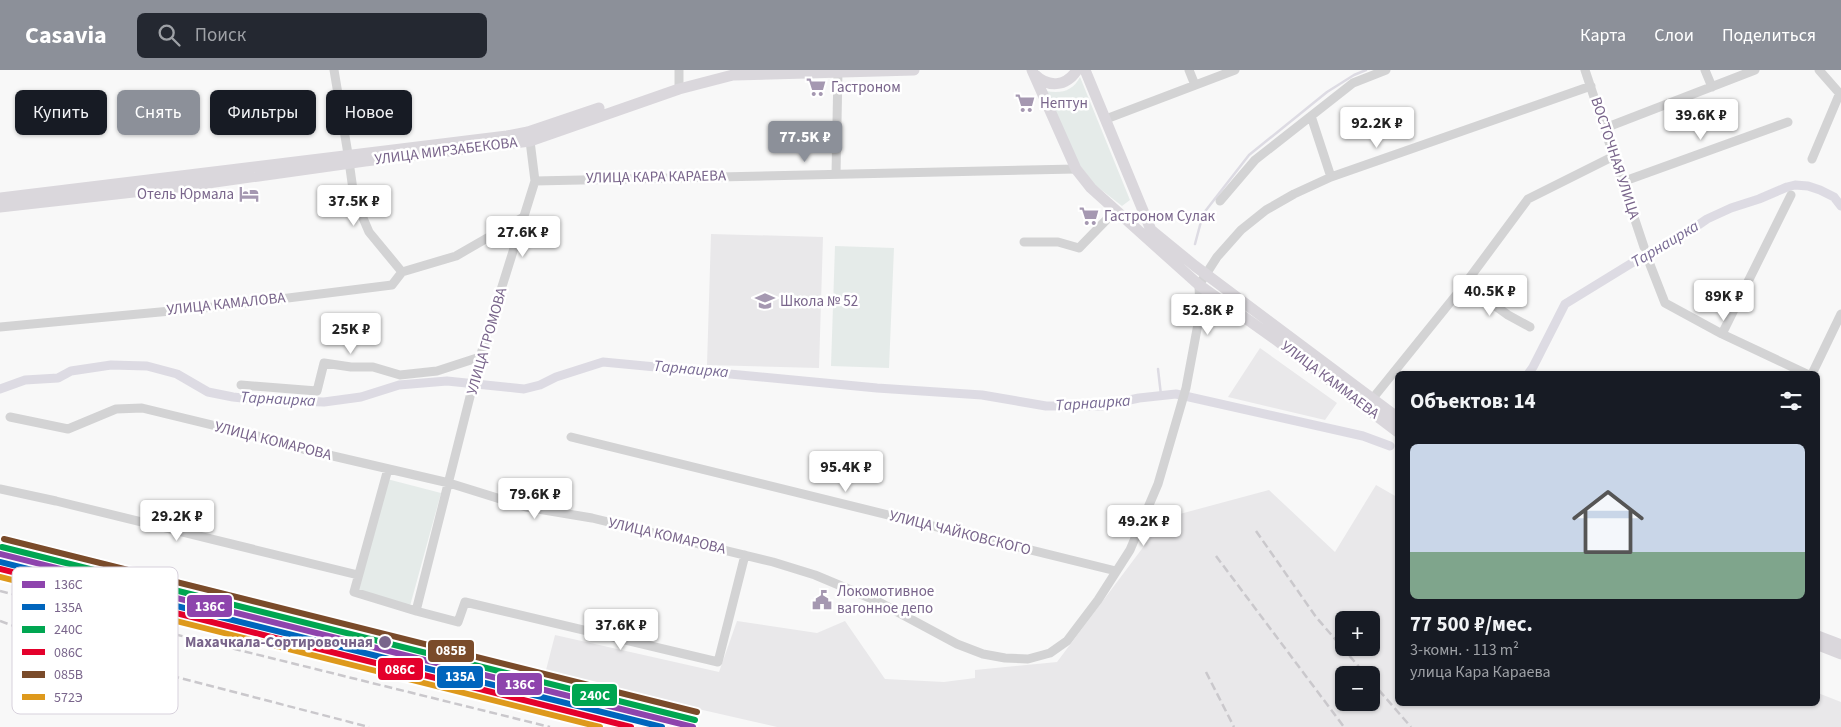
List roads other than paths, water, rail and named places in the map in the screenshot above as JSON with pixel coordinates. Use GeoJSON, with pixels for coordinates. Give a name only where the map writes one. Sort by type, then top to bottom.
{"type":"FeatureCollection","features":[{"type":"Feature","properties":{"kind":"main road","name":"УЛИЦА МИРЗАБЕКОВА"},"geometry":{"type":"LineString","coordinates":[[0,207],[187,186],[528,132],[679,80],[720,70]]}},
{"type":"Feature","properties":{"kind":"main road","name":"УЛИЦА МИРЗАБЕКОВА"},"geometry":{"type":"LineString","coordinates":[[0,198],[530,141],[679,80],[733,75],[914,70]]}},
{"type":"Feature","properties":{"kind":"main road"},"geometry":{"type":"LineString","coordinates":[[1032,71],[1041,80],[1051,84],[1062,83],[1072,77],[1077,70]]}},
{"type":"Feature","properties":{"kind":"main road"},"geometry":{"type":"LineString","coordinates":[[1085,70],[1106,119],[1148,233]]}},
{"type":"Feature","properties":{"kind":"main road"},"geometry":{"type":"LineString","coordinates":[[1032,71],[1076,168],[1091,188],[1115,211],[1148,233]]}},
{"type":"Feature","properties":{"kind":"main road","name":"УЛИЦА КАММАЕВА"},"geometry":{"type":"LineString","coordinates":[[1148,233],[1206,275],[1369,402],[1395,429]]}},
{"type":"Feature","properties":{"kind":"main road","name":"УЛИЦА КАММАЕВА"},"geometry":{"type":"LineString","coordinates":[[1148,233],[1199,285],[1369,402],[1395,416]]}},
{"type":"Feature","properties":{"kind":"main road"},"geometry":{"type":"LineString","coordinates":[[1820,637],[1841,645]]}},
{"type":"Feature","properties":{"kind":"main road"},"geometry":{"type":"LineString","coordinates":[[1820,647],[1841,654]]}},
{"type":"Feature","properties":{"kind":"street"},"geometry":{"type":"LineString","coordinates":[[334,70],[354,198],[369,232],[402,272]]}},
{"type":"Feature","properties":{"kind":"street"},"geometry":{"type":"LineString","coordinates":[[1189,70],[1195,84]]}},
{"type":"Feature","properties":{"kind":"street"},"geometry":{"type":"LineString","coordinates":[[1106,119],[1234,70]]}},
{"type":"Feature","properties":{"kind":"street"},"geometry":{"type":"LineString","coordinates":[[1220,201],[1255,160],[1352,83],[1386,70]]}},
{"type":"Feature","properties":{"kind":"street","name":"ВОСТОЧНАЯ УЛИЦА"},"geometry":{"type":"LineString","coordinates":[[1585,70],[1644,247]]}},
{"type":"Feature","properties":{"kind":"street"},"geometry":{"type":"LineString","coordinates":[[1705,70],[1712,87]]}},
{"type":"Feature","properties":{"kind":"street"},"geometry":{"type":"LineString","coordinates":[[1605,128],[1755,70]]}},
{"type":"Feature","properties":{"kind":"street"},"geometry":{"type":"LineString","coordinates":[[1812,159],[1840,95],[1819,70]]}},
{"type":"Feature","properties":{"kind":"street"},"geometry":{"type":"LineString","coordinates":[[836,174],[838,71]]}},
{"type":"Feature","properties":{"kind":"street"},"geometry":{"type":"LineString","coordinates":[[1116,571],[1130,550],[1158,484],[1182,407],[1200,313],[1199,285],[1217,258],[1241,230],[1266,210],[1294,194],[1331,177],[1591,86]]}},
{"type":"Feature","properties":{"kind":"street"},"geometry":{"type":"LineString","coordinates":[[1311,116],[1331,177]]}},
{"type":"Feature","properties":{"kind":"street"},"geometry":{"type":"LineString","coordinates":[[1622,182],[1788,122]]}},
{"type":"Feature","properties":{"kind":"street","name":"УЛИЦА ГРОМОВА"},"geometry":{"type":"LineString","coordinates":[[416,611],[480,357],[535,181],[530,141]]}},
{"type":"Feature","properties":{"kind":"street"},"geometry":{"type":"LineString","coordinates":[[1369,402],[1465,284],[1528,199],[1614,156]]}},
{"type":"Feature","properties":{"kind":"street","name":"УЛИЦА КАРА КАРАЕВА"},"geometry":{"type":"LineString","coordinates":[[535,181],[1076,168]]}},
{"type":"Feature","properties":{"kind":"street"},"geometry":{"type":"LineString","coordinates":[[1722,334],[1791,195]]}},
{"type":"Feature","properties":{"kind":"street"},"geometry":{"type":"LineString","coordinates":[[1024,242],[1058,242],[1079,248],[1115,211]]}},
{"type":"Feature","properties":{"kind":"street","name":"УЛИЦА КАМАЛОВА"},"geometry":{"type":"LineString","coordinates":[[0,327],[224,306],[392,285],[402,272],[456,256],[522,218]]}},
{"type":"Feature","properties":{"kind":"street"},"geometry":{"type":"LineString","coordinates":[[1649,262],[1665,303],[1722,334],[1801,371]]}},
{"type":"Feature","properties":{"kind":"street"},"geometry":{"type":"LineString","coordinates":[[1465,284],[1508,315],[1530,327]]}},
{"type":"Feature","properties":{"kind":"street"},"geometry":{"type":"LineString","coordinates":[[1813,371],[1841,314]]}},
{"type":"Feature","properties":{"kind":"street"},"geometry":{"type":"LineString","coordinates":[[241,385],[317,391],[324,363],[351,367],[373,367],[400,375],[437,372],[480,357]]}},
{"type":"Feature","properties":{"kind":"street","name":"УЛИЦА КОМАРОВА"},"geometry":{"type":"LineString","coordinates":[[10,417],[68,429],[116,409],[142,408],[449,483],[526,507],[592,518],[745,555],[815,575],[902,614],[957,644],[984,654],[1005,658],[1028,659],[1050,653],[1068,641],[1116,571]]}},
{"type":"Feature","properties":{"kind":"street","name":"УЛИЦА ЧАЙКОВСКОГО"},"geometry":{"type":"LineString","coordinates":[[571,437],[1116,571]]}},
{"type":"Feature","properties":{"kind":"street"},"geometry":{"type":"LineString","coordinates":[[388,469],[354,592],[458,622],[465,602],[718,662],[745,555]]}},
{"type":"Feature","properties":{"kind":"street"},"geometry":{"type":"LineString","coordinates":[[0,489],[358,575]]}},
{"type":"Feature","properties":{"kind":"waterway"},"geometry":{"type":"LineString","coordinates":[[1195,244],[1203,214],[1249,155],[1327,92],[1354,75],[1366,70]]}},
{"type":"Feature","properties":{"kind":"waterway","name":"Тарнаирка"},"geometry":{"type":"LineString","coordinates":[[1530,371],[1565,304],[1640,258],[1681,237],[1707,219],[1731,208],[1795,185],[1808,186],[1820,190],[1834,197],[1841,206]]}},
{"type":"Feature","properties":{"kind":"waterway","name":"Тарнаирка"},"geometry":{"type":"LineString","coordinates":[[0,389],[25,380],[58,378],[71,371],[111,365],[147,366],[177,374],[208,392],[261,400],[324,402],[361,397],[399,385],[447,381],[524,389],[603,362],[877,388],[982,395],[1046,406],[1101,406],[1139,398],[1176,394],[1363,436],[1390,446]]}},
{"type":"Feature","properties":{"kind":"waterway"},"geometry":{"type":"LineString","coordinates":[[1158,369],[1161,395]]}},
{"type":"Feature","properties":{"kind":"railway"},"geometry":{"type":"LineString","coordinates":[[1256,531],[1316,617],[1358,666]]}},
{"type":"Feature","properties":{"kind":"railway"},"geometry":{"type":"LineString","coordinates":[[0,543],[28,554]]}},
{"type":"Feature","properties":{"kind":"railway"},"geometry":{"type":"LineString","coordinates":[[1216,556],[1344,727]]}},
{"type":"Feature","properties":{"kind":"railway"},"geometry":{"type":"LineString","coordinates":[[0,591],[12,594]]}},
{"type":"Feature","properties":{"kind":"railway"},"geometry":{"type":"LineString","coordinates":[[0,621],[12,625]]}},
{"type":"Feature","properties":{"kind":"railway"},"geometry":{"type":"LineString","coordinates":[[178,635],[550,727]]}},
{"type":"Feature","properties":{"kind":"railway"},"geometry":{"type":"LineString","coordinates":[[1206,672],[1234,727]]}},
{"type":"Feature","properties":{"kind":"railway"},"geometry":{"type":"LineString","coordinates":[[178,677],[369,727]]}},
{"type":"Feature","properties":{"kind":"railway"},"geometry":{"type":"LineString","coordinates":[[1380,691],[1411,727]]}},
{"type":"Feature","properties":{"kind":"place","name":"Гастроном"},"geometry":{"type":"Point","coordinates":[816,87]}},
{"type":"Feature","properties":{"kind":"place","name":"Нептун"},"geometry":{"type":"Point","coordinates":[1025,103]}},
{"type":"Feature","properties":{"kind":"place","name":"Отель Юрмала"},"geometry":{"type":"Point","coordinates":[249,194]}},
{"type":"Feature","properties":{"kind":"place","name":"Гастроном Сулак"},"geometry":{"type":"Point","coordinates":[1089,216]}},
{"type":"Feature","properties":{"kind":"place","name":"Школа № 52"},"geometry":{"type":"Point","coordinates":[765,301]}},
{"type":"Feature","properties":{"kind":"place","name":"Локомотивное вагонное депо"},"geometry":{"type":"Point","coordinates":[822,600]}},
{"type":"Feature","properties":{"kind":"place","name":"Махачкала-Сортировочная"},"geometry":{"type":"Point","coordinates":[385,642]}}]}
